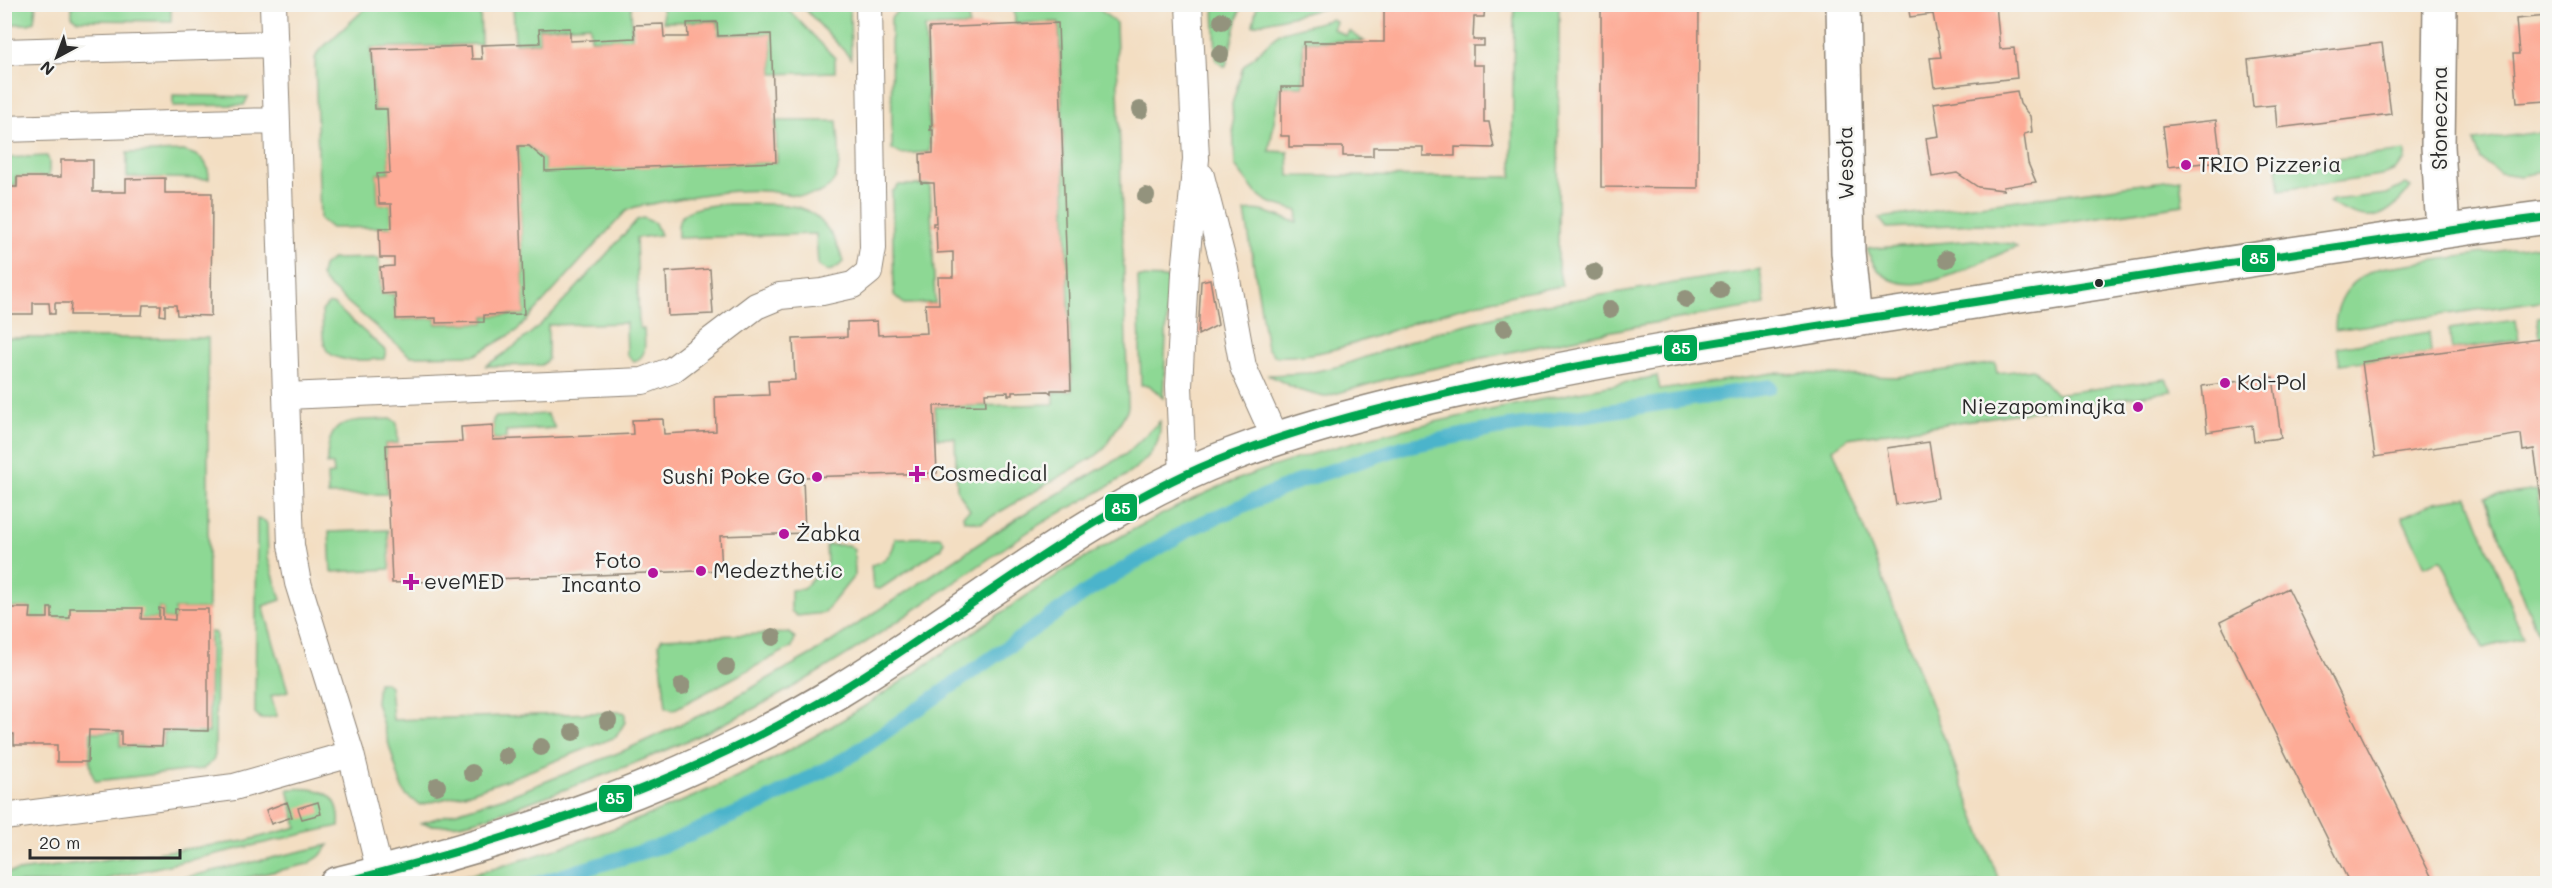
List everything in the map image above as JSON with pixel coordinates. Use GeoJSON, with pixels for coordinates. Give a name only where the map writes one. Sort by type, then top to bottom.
{"type":"FeatureCollection","features":[{"type":"Feature","properties":{"kind":"street","name":"Wesoła"},"geometry":{"type":"LineString","coordinates":[[1844,4],[1848,252],[1855,321]]}},
{"type":"Feature","properties":{"kind":"street","name":"Słoneczna"},"geometry":{"type":"LineString","coordinates":[[2440,4],[2438,146],[2443,231]]}},
{"type":"Feature","properties":{"kind":"street"},"geometry":{"type":"LineString","coordinates":[[336,884],[465,850],[596,807],[643,790],[740,746],[843,688],[1047,551],[1136,499],[1183,476],[1275,438],[1403,403],[1652,351],[2547,217]]}},
{"type":"Feature","properties":{"kind":"lane"},"geometry":{"type":"LineString","coordinates":[[273,4],[275,121],[293,555],[298,583],[351,754],[380,873]]}},
{"type":"Feature","properties":{"kind":"lane"},"geometry":{"type":"LineString","coordinates":[[286,396],[644,381],[672,370],[756,306],[780,296],[822,292],[853,285],[869,272],[873,248],[869,4]]}},
{"type":"Feature","properties":{"kind":"lane"},"geometry":{"type":"LineString","coordinates":[[1183,476],[1179,386],[1185,273],[1196,159],[1189,4]]}},
{"type":"Feature","properties":{"kind":"lane"},"geometry":{"type":"LineString","coordinates":[[4,52],[275,44]]}},
{"type":"Feature","properties":{"kind":"lane"},"geometry":{"type":"LineString","coordinates":[[4,129],[275,121]]}},
{"type":"Feature","properties":{"kind":"lane"},"geometry":{"type":"LineString","coordinates":[[1196,159],[1225,269],[1243,368],[1275,438]]}},
{"type":"Feature","properties":{"kind":"lane"},"geometry":{"type":"LineString","coordinates":[[4,817],[234,787],[351,754]]}},
{"type":"Feature","properties":{"kind":"green space"},"geometry":{"type":"Polygon","coordinates":[[[1257,4],[1328,5],[1325,8],[1253,25],[1257,4]]]}},
{"type":"Feature","properties":{"kind":"green space"},"geometry":{"type":"Polygon","coordinates":[[[4,5],[36,5],[34,21],[29,24],[5,24],[4,5]]]}},
{"type":"Feature","properties":{"kind":"green space"},"geometry":{"type":"Polygon","coordinates":[[[72,5],[171,5],[171,21],[78,20],[72,16],[72,5]]]}},
{"type":"Feature","properties":{"kind":"green space"},"geometry":{"type":"Polygon","coordinates":[[[369,5],[480,5],[481,44],[371,48],[374,110],[387,109],[390,172],[377,174],[378,204],[391,204],[392,227],[331,228],[320,219],[315,59],[318,52],[369,5]]]}},
{"type":"Feature","properties":{"kind":"green space"},"geometry":{"type":"Polygon","coordinates":[[[513,5],[631,5],[632,39],[591,39],[590,25],[539,28],[539,42],[515,43],[513,5]]]}},
{"type":"Feature","properties":{"kind":"green space"},"geometry":{"type":"Polygon","coordinates":[[[662,5],[784,5],[835,58],[835,72],[773,74],[771,34],[719,35],[718,21],[663,22],[662,5]]]}},
{"type":"Feature","properties":{"kind":"green space"},"geometry":{"type":"Polygon","coordinates":[[[801,5],[850,10],[851,58],[801,5]]]}},
{"type":"Feature","properties":{"kind":"green space"},"geometry":{"type":"Polygon","coordinates":[[[903,5],[968,5],[969,26],[925,27],[930,152],[901,154],[892,149],[891,18],[903,5]]]}},
{"type":"Feature","properties":{"kind":"green space"},"geometry":{"type":"Polygon","coordinates":[[[1014,5],[1094,5],[1116,23],[1128,406],[1104,449],[1097,455],[981,523],[964,520],[963,515],[970,510],[957,490],[955,438],[937,438],[935,407],[1054,404],[1054,392],[1072,391],[1059,22],[1015,23],[1014,5]]]}},
{"type":"Feature","properties":{"kind":"green space"},"geometry":{"type":"Polygon","coordinates":[[[1214,5],[1241,5],[1224,67],[1216,60],[1214,5]]]}},
{"type":"Feature","properties":{"kind":"green space"},"geometry":{"type":"Polygon","coordinates":[[[1514,5],[1559,5],[1558,266],[1562,286],[1460,308],[1333,350],[1314,354],[1275,356],[1267,348],[1245,211],[1265,212],[1297,222],[1298,211],[1268,202],[1256,193],[1235,166],[1232,104],[1243,67],[1279,33],[1332,19],[1336,22],[1333,29],[1346,36],[1349,31],[1364,41],[1303,41],[1303,86],[1280,86],[1269,151],[1288,152],[1289,176],[1512,177],[1514,5]]]}},
{"type":"Feature","properties":{"kind":"green space"},"geometry":{"type":"Polygon","coordinates":[[[173,95],[248,97],[244,105],[173,106],[173,95]]]}},
{"type":"Feature","properties":{"kind":"green space"},"geometry":{"type":"Polygon","coordinates":[[[776,121],[837,121],[839,165],[834,181],[829,187],[822,192],[807,195],[751,190],[734,191],[635,207],[626,211],[517,331],[475,355],[410,356],[324,282],[321,276],[323,266],[332,259],[379,258],[381,294],[394,294],[396,320],[435,318],[436,324],[484,323],[485,316],[524,314],[518,146],[529,146],[545,160],[545,170],[777,162],[776,121]]]}},
{"type":"Feature","properties":{"kind":"green space"},"geometry":{"type":"Polygon","coordinates":[[[2547,131],[2547,171],[2520,176],[2500,173],[2481,160],[2474,141],[2547,131]]]}},
{"type":"Feature","properties":{"kind":"green space"},"geometry":{"type":"Polygon","coordinates":[[[183,151],[202,159],[207,167],[209,179],[127,177],[127,153],[183,151]]]}},
{"type":"Feature","properties":{"kind":"green space"},"geometry":{"type":"Polygon","coordinates":[[[2405,151],[2405,160],[2395,170],[2381,176],[2280,190],[2277,166],[2405,151]]]}},
{"type":"Feature","properties":{"kind":"green space"},"geometry":{"type":"Polygon","coordinates":[[[47,156],[49,177],[16,177],[16,186],[5,186],[5,158],[47,156]]]}},
{"type":"Feature","properties":{"kind":"green space"},"geometry":{"type":"Polygon","coordinates":[[[2180,179],[2183,205],[2035,226],[1975,224],[1887,228],[1879,218],[2180,179]]]}},
{"type":"Feature","properties":{"kind":"green space"},"geometry":{"type":"Polygon","coordinates":[[[2406,184],[2411,187],[2397,203],[2385,212],[2372,217],[2346,212],[2329,203],[2332,200],[2387,194],[2406,184]]]}},
{"type":"Feature","properties":{"kind":"green space"},"geometry":{"type":"Polygon","coordinates":[[[899,185],[930,185],[935,303],[904,304],[894,295],[892,192],[899,185]]]}},
{"type":"Feature","properties":{"kind":"green space"},"geometry":{"type":"Polygon","coordinates":[[[731,204],[781,204],[808,211],[822,222],[833,237],[843,262],[837,268],[825,270],[818,265],[816,234],[678,238],[680,219],[694,209],[731,204]]]}},
{"type":"Feature","properties":{"kind":"green space"},"geometry":{"type":"Polygon","coordinates":[[[643,218],[655,223],[660,235],[636,238],[639,328],[644,329],[645,343],[644,352],[639,359],[634,361],[627,355],[626,323],[548,325],[548,359],[542,365],[485,366],[545,321],[637,220],[643,218]]]}},
{"type":"Feature","properties":{"kind":"green space"},"geometry":{"type":"Polygon","coordinates":[[[1973,240],[2013,244],[2017,247],[1934,281],[1913,284],[1894,281],[1878,270],[1867,249],[1973,240]]]}},
{"type":"Feature","properties":{"kind":"green space"},"geometry":{"type":"Polygon","coordinates":[[[2547,244],[2547,300],[2335,330],[2338,308],[2347,290],[2371,272],[2381,268],[2547,244]]]}},
{"type":"Feature","properties":{"kind":"green space"},"geometry":{"type":"Polygon","coordinates":[[[1760,269],[1765,305],[1647,324],[1520,350],[1398,376],[1324,397],[1298,390],[1269,375],[1308,373],[1340,366],[1434,333],[1529,307],[1760,269]]]}},
{"type":"Feature","properties":{"kind":"green space"},"geometry":{"type":"Polygon","coordinates":[[[1138,277],[1169,278],[1163,398],[1149,385],[1141,385],[1138,277]]]}},
{"type":"Feature","properties":{"kind":"green space"},"geometry":{"type":"Polygon","coordinates":[[[328,304],[333,304],[386,351],[384,359],[352,360],[330,354],[324,345],[322,311],[328,304]]]}},
{"type":"Feature","properties":{"kind":"green space"},"geometry":{"type":"Polygon","coordinates":[[[2547,316],[2547,336],[2540,337],[2537,317],[2547,316]]]}},
{"type":"Feature","properties":{"kind":"green space"},"geometry":{"type":"Polygon","coordinates":[[[2516,320],[2519,340],[2452,350],[2449,329],[2516,320]]]}},
{"type":"Feature","properties":{"kind":"green space"},"geometry":{"type":"Polygon","coordinates":[[[2429,332],[2431,353],[2340,364],[2337,347],[2429,332]]]}},
{"type":"Feature","properties":{"kind":"green space"},"geometry":{"type":"Polygon","coordinates":[[[5,338],[208,338],[208,609],[175,609],[175,620],[163,619],[163,609],[159,608],[159,619],[52,618],[52,608],[49,608],[48,618],[30,618],[30,608],[5,608],[5,338]]]}},
{"type":"Feature","properties":{"kind":"green space"},"geometry":{"type":"Polygon","coordinates":[[[1995,363],[1997,373],[2033,369],[2056,394],[2166,379],[2172,391],[1848,438],[1833,449],[2000,883],[442,883],[497,868],[605,832],[658,812],[761,765],[860,709],[1076,563],[1113,541],[1214,489],[1287,462],[1391,432],[1657,376],[1660,390],[1774,373],[1897,377],[1995,363]]]}},
{"type":"Feature","properties":{"kind":"green space"},"geometry":{"type":"Polygon","coordinates":[[[547,414],[555,428],[506,431],[506,439],[493,439],[495,417],[547,414]]]}},
{"type":"Feature","properties":{"kind":"green space"},"geometry":{"type":"Polygon","coordinates":[[[392,419],[397,423],[398,443],[385,444],[387,494],[328,495],[327,475],[334,474],[333,465],[327,464],[328,448],[331,437],[337,429],[354,421],[392,419]]]}},
{"type":"Feature","properties":{"kind":"green space"},"geometry":{"type":"Polygon","coordinates":[[[1160,421],[1159,438],[1155,447],[1132,471],[1115,483],[1042,523],[874,637],[750,711],[661,752],[511,809],[464,823],[434,825],[421,823],[514,794],[623,751],[718,707],[817,651],[1022,515],[1126,454],[1160,421]]]}},
{"type":"Feature","properties":{"kind":"green space"},"geometry":{"type":"Polygon","coordinates":[[[2537,490],[2548,561],[2547,633],[2538,635],[2485,497],[2537,490]]]}},
{"type":"Feature","properties":{"kind":"green space"},"geometry":{"type":"Polygon","coordinates":[[[2468,497],[2523,638],[2483,648],[2441,559],[2425,566],[2402,517],[2435,502],[2468,497]]]}},
{"type":"Feature","properties":{"kind":"green space"},"geometry":{"type":"Polygon","coordinates":[[[257,519],[267,524],[268,558],[281,600],[263,606],[288,691],[271,696],[277,716],[261,719],[255,713],[257,519]]]}},
{"type":"Feature","properties":{"kind":"green space"},"geometry":{"type":"Polygon","coordinates":[[[388,530],[390,569],[331,572],[329,532],[388,530]]]}},
{"type":"Feature","properties":{"kind":"green space"},"geometry":{"type":"Polygon","coordinates":[[[941,537],[944,541],[942,548],[880,589],[873,588],[871,565],[881,562],[888,556],[895,538],[941,537]]]}},
{"type":"Feature","properties":{"kind":"green space"},"geometry":{"type":"Polygon","coordinates":[[[826,545],[848,545],[854,550],[855,575],[824,613],[797,616],[791,611],[791,590],[803,589],[827,563],[826,545]]]}},
{"type":"Feature","properties":{"kind":"green space"},"geometry":{"type":"Polygon","coordinates":[[[210,632],[216,633],[215,755],[213,761],[203,769],[96,781],[90,765],[91,732],[120,732],[120,746],[164,746],[164,732],[209,733],[210,632]]]}},
{"type":"Feature","properties":{"kind":"green space"},"geometry":{"type":"Polygon","coordinates":[[[790,633],[795,638],[792,647],[673,710],[666,707],[659,644],[662,638],[790,633]]]}},
{"type":"Feature","properties":{"kind":"green space"},"geometry":{"type":"Polygon","coordinates":[[[378,682],[384,682],[390,686],[393,720],[622,712],[625,713],[625,722],[616,737],[472,792],[420,805],[406,795],[402,788],[376,702],[378,682]]]}},
{"type":"Feature","properties":{"kind":"green space"},"geometry":{"type":"Polygon","coordinates":[[[288,789],[309,789],[326,793],[336,805],[339,826],[89,883],[5,883],[4,873],[245,841],[297,827],[288,789]]]}},
{"type":"Feature","properties":{"kind":"green space"},"geometry":{"type":"Polygon","coordinates":[[[329,845],[320,856],[308,864],[223,883],[160,883],[329,845]]]}},
{"type":"Feature","properties":{"kind":"building"},"geometry":{"type":"Polygon","coordinates":[[[1384,4],[1485,4],[1484,17],[1474,17],[1473,40],[1484,40],[1484,46],[1473,46],[1473,65],[1484,65],[1484,122],[1489,122],[1494,148],[1455,147],[1455,156],[1423,156],[1423,147],[1373,147],[1373,156],[1343,156],[1343,147],[1289,147],[1289,136],[1281,136],[1281,87],[1304,87],[1304,42],[1384,42],[1384,4]]]}},
{"type":"Feature","properties":{"kind":"building"},"geometry":{"type":"Polygon","coordinates":[[[1601,4],[1699,4],[1698,188],[1601,187],[1601,4]]]}},
{"type":"Feature","properties":{"kind":"building"},"geometry":{"type":"Polygon","coordinates":[[[1908,4],[1996,4],[2000,49],[2014,48],[2017,78],[1934,87],[1930,58],[1941,57],[1933,14],[1910,17],[1908,4]]]}},
{"type":"Feature","properties":{"kind":"building"},"geometry":{"type":"Polygon","coordinates":[[[2243,4],[2258,4],[2258,6],[2244,8],[2243,4]]]}},
{"type":"Feature","properties":{"kind":"building"},"geometry":{"type":"Polygon","coordinates":[[[2547,16],[2547,101],[2517,103],[2513,54],[2519,54],[2516,19],[2547,16]]]}},
{"type":"Feature","properties":{"kind":"building"},"geometry":{"type":"Polygon","coordinates":[[[717,22],[718,36],[771,34],[776,162],[545,171],[545,160],[529,146],[518,146],[524,314],[484,315],[484,322],[436,323],[436,318],[396,319],[395,293],[382,294],[380,267],[394,266],[394,258],[380,258],[379,228],[392,228],[391,204],[379,204],[377,174],[390,173],[387,109],[375,109],[372,49],[471,46],[472,59],[482,59],[481,45],[540,43],[539,29],[570,28],[570,41],[635,38],[634,25],[663,24],[664,37],[688,37],[687,23],[717,22]]]}},
{"type":"Feature","properties":{"kind":"building"},"geometry":{"type":"Polygon","coordinates":[[[1058,23],[1071,390],[1051,390],[1051,393],[1048,391],[1012,392],[1012,395],[1008,395],[1008,392],[985,393],[986,405],[934,406],[937,473],[803,477],[805,533],[720,536],[722,570],[392,583],[386,445],[462,442],[461,427],[493,425],[493,440],[633,434],[632,420],[663,419],[664,434],[716,431],[715,397],[769,395],[768,381],[795,380],[793,339],[847,337],[847,322],[877,321],[878,335],[927,333],[925,304],[939,304],[938,277],[953,277],[953,252],[937,253],[936,226],[933,226],[933,223],[936,223],[934,183],[921,183],[920,154],[933,153],[933,130],[930,130],[932,126],[929,28],[1058,23]]]}},
{"type":"Feature","properties":{"kind":"building"},"geometry":{"type":"Polygon","coordinates":[[[2382,43],[2391,114],[2277,128],[2275,105],[2253,107],[2248,60],[2382,43]]]}},
{"type":"Feature","properties":{"kind":"building"},"geometry":{"type":"Polygon","coordinates":[[[2017,91],[2020,104],[2030,116],[2032,132],[2024,134],[2028,163],[2036,182],[2003,187],[2004,190],[1978,187],[1957,173],[1932,177],[1926,138],[1939,136],[1934,103],[2017,91]]]}},
{"type":"Feature","properties":{"kind":"building"},"geometry":{"type":"Polygon","coordinates":[[[2216,120],[2221,161],[2168,167],[2163,126],[2216,120]]]}},
{"type":"Feature","properties":{"kind":"building"},"geometry":{"type":"Polygon","coordinates":[[[61,160],[93,160],[93,192],[126,192],[126,179],[165,178],[165,193],[212,193],[211,316],[177,315],[176,305],[165,305],[165,316],[160,315],[161,305],[143,305],[142,315],[70,315],[71,303],[55,303],[55,314],[50,314],[49,303],[33,303],[33,314],[4,314],[4,187],[17,187],[17,177],[61,177],[61,160]]]}},
{"type":"Feature","properties":{"kind":"building"},"geometry":{"type":"Polygon","coordinates":[[[710,269],[713,314],[668,316],[666,272],[710,269]]]}},
{"type":"Feature","properties":{"kind":"building"},"geometry":{"type":"Polygon","coordinates":[[[1210,279],[1218,325],[1198,335],[1201,281],[1210,279]]]}},
{"type":"Feature","properties":{"kind":"building"},"geometry":{"type":"Polygon","coordinates":[[[2547,338],[2547,540],[2534,449],[2523,451],[2521,434],[2375,457],[2362,362],[2547,338]]]}},
{"type":"Feature","properties":{"kind":"building"},"geometry":{"type":"Polygon","coordinates":[[[2273,377],[2281,438],[2254,441],[2252,425],[2207,432],[2202,386],[2273,377]]]}},
{"type":"Feature","properties":{"kind":"building"},"geometry":{"type":"Polygon","coordinates":[[[1929,442],[1938,498],[1896,505],[1887,448],[1929,442]]]}},
{"type":"Feature","properties":{"kind":"building"},"geometry":{"type":"Polygon","coordinates":[[[2288,588],[2435,884],[2350,884],[2220,622],[2288,588]]]}},
{"type":"Feature","properties":{"kind":"building"},"geometry":{"type":"Polygon","coordinates":[[[4,608],[31,608],[30,618],[48,618],[48,608],[52,608],[52,618],[70,618],[70,608],[142,608],[141,619],[159,619],[159,608],[163,609],[163,619],[175,620],[175,609],[208,609],[208,731],[163,730],[162,746],[121,745],[121,731],[89,730],[88,762],[57,762],[57,745],[14,745],[14,734],[4,734],[4,608]]]}},
{"type":"Feature","properties":{"kind":"building"},"geometry":{"type":"Polygon","coordinates":[[[287,802],[292,817],[271,824],[266,810],[287,802]]]}},
{"type":"Feature","properties":{"kind":"building"},"geometry":{"type":"Polygon","coordinates":[[[318,802],[321,814],[302,819],[298,808],[318,802]]]}},
{"type":"Feature","properties":{"kind":"waterway"},"geometry":{"type":"LineString","coordinates":[[536,884],[664,845],[764,802],[849,757],[1088,591],[1191,528],[1297,482],[1403,447],[1499,428],[1769,387]]}},
{"type":"Feature","properties":{"kind":"transit line","name":"85"},"geometry":{"type":"LineString","coordinates":[[336,884],[532,829],[595,807],[719,755],[780,725],[839,691],[1030,564],[1127,504],[1231,455],[1314,427],[1457,391],[1659,352],[2204,267],[2548,217]]}},
{"type":"Feature","properties":{"kind":"place","name":"TRIO Pizzeria"},"geometry":{"type":"Point","coordinates":[2186,165]}},
{"type":"Feature","properties":{"kind":"place","name":"Kol-Pol"},"geometry":{"type":"Point","coordinates":[2225,383]}},
{"type":"Feature","properties":{"kind":"place","name":"Niezapominajka"},"geometry":{"type":"Point","coordinates":[2138,407]}},
{"type":"Feature","properties":{"kind":"place","name":"Cosmedical"},"geometry":{"type":"Point","coordinates":[917,474]}},
{"type":"Feature","properties":{"kind":"place","name":"Sushi Poke Go"},"geometry":{"type":"Point","coordinates":[817,477]}},
{"type":"Feature","properties":{"kind":"place","name":"Żabka"},"geometry":{"type":"Point","coordinates":[784,534]}},
{"type":"Feature","properties":{"kind":"place","name":"Medezthetic"},"geometry":{"type":"Point","coordinates":[701,571]}},
{"type":"Feature","properties":{"kind":"place","name":"Foto Incanto"},"geometry":{"type":"Point","coordinates":[653,573]}},
{"type":"Feature","properties":{"kind":"place","name":"eveMED"},"geometry":{"type":"Point","coordinates":[411,582]}}]}
